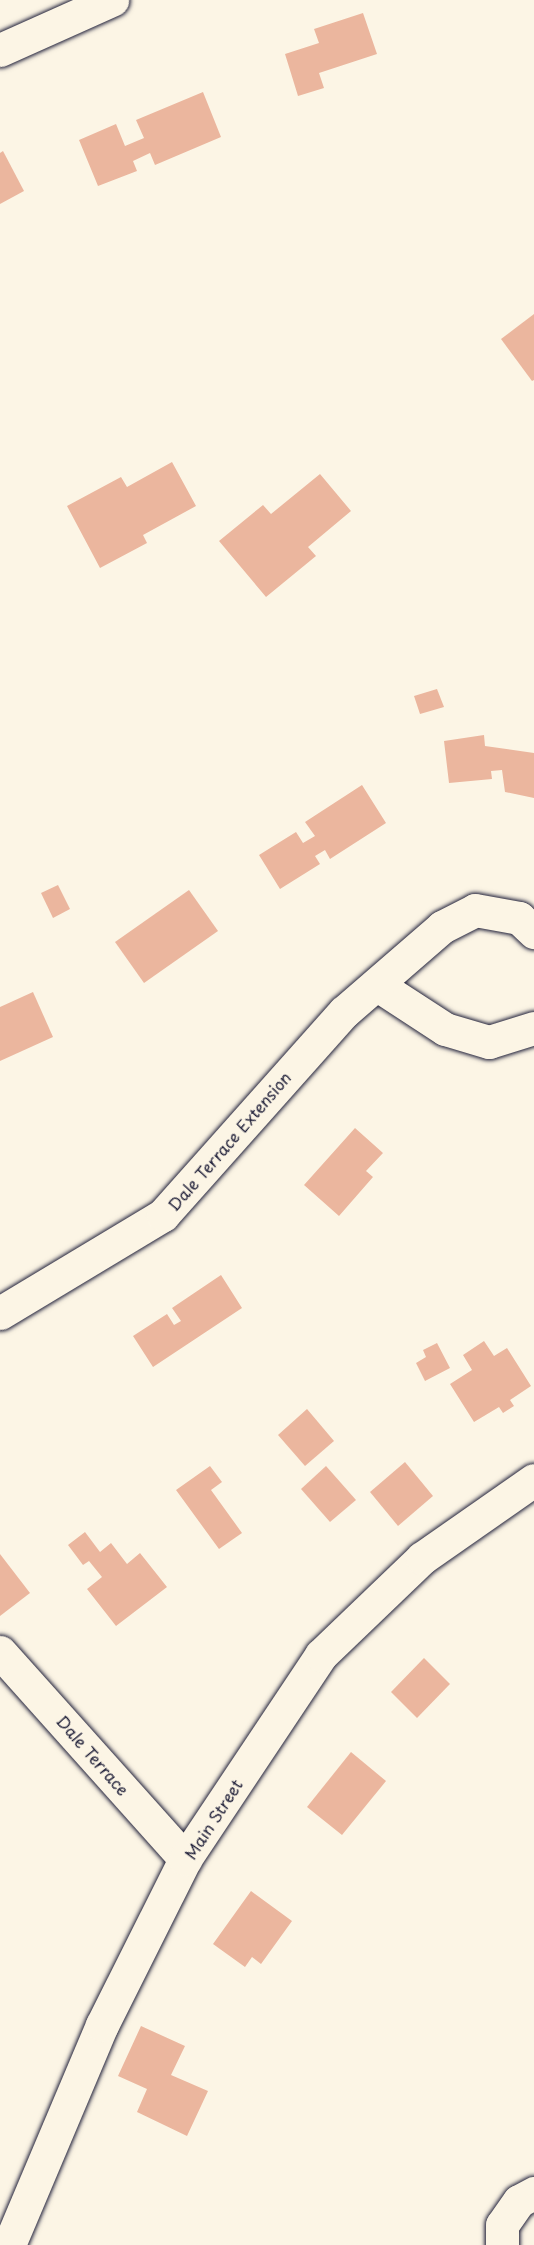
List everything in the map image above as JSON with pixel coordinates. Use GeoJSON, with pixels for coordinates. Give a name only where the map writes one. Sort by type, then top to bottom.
{"type":"FeatureCollection","features":[{"type":"Feature","properties":{"kind":"street"},"geometry":{"type":"LineString","coordinates":[[0,50],[112,0]]}},
{"type":"Feature","properties":{"kind":"street","name":"Dale Terrace Extension"},"geometry":{"type":"LineString","coordinates":[[0,1313],[163,1215],[344,1012],[379,986],[442,927],[474,909],[519,918],[534,932]]}},
{"type":"Feature","properties":{"kind":"street"},"geometry":{"type":"LineString","coordinates":[[379,986],[445,1029],[489,1042],[534,1028]]}},
{"type":"Feature","properties":{"kind":"street","name":"Main Street"},"geometry":{"type":"LineString","coordinates":[[9,2245],[102,2025],[185,1859],[321,1655],[422,1558],[534,1480]]}},
{"type":"Feature","properties":{"kind":"street","name":"Dale Terrace"},"geometry":{"type":"LineString","coordinates":[[0,1652],[185,1859]]}},
{"type":"Feature","properties":{"kind":"street"},"geometry":{"type":"LineString","coordinates":[[502,2245],[502,2225],[519,2201],[534,2193]]}},
{"type":"Feature","properties":{"kind":"building"},"geometry":{"type":"Polygon","coordinates":[[[363,13],[377,54],[319,73],[324,88],[298,96],[285,54],[319,43],[314,29],[363,13]]]}},
{"type":"Feature","properties":{"kind":"building"},"geometry":{"type":"Polygon","coordinates":[[[203,92],[221,137],[155,165],[150,153],[133,161],[137,171],[98,186],[79,140],[116,124],[125,146],[144,138],[136,120],[203,92]]]}},
{"type":"Feature","properties":{"kind":"building"},"geometry":{"type":"Polygon","coordinates":[[[3,151],[24,191],[0,204],[0,153],[3,151]]]}},
{"type":"Feature","properties":{"kind":"building"},"geometry":{"type":"Polygon","coordinates":[[[534,314],[534,380],[532,381],[501,339],[534,314]]]}},
{"type":"Feature","properties":{"kind":"building"},"geometry":{"type":"Polygon","coordinates":[[[172,462],[196,506],[143,535],[147,543],[100,568],[67,506],[121,477],[127,487],[172,462]]]}},
{"type":"Feature","properties":{"kind":"building"},"geometry":{"type":"Polygon","coordinates":[[[320,474],[351,511],[308,547],[316,556],[266,597],[219,541],[263,505],[271,514],[320,474]]]}},
{"type":"Feature","properties":{"kind":"building"},"geometry":{"type":"Polygon","coordinates":[[[437,689],[444,707],[420,714],[414,696],[437,689]]]}},
{"type":"Feature","properties":{"kind":"building"},"geometry":{"type":"Polygon","coordinates":[[[484,735],[485,746],[534,753],[534,798],[505,792],[502,770],[491,771],[492,779],[449,783],[444,741],[484,735]]]}},
{"type":"Feature","properties":{"kind":"building"},"geometry":{"type":"Polygon","coordinates":[[[362,785],[386,823],[330,859],[325,850],[315,856],[320,864],[280,889],[259,855],[296,832],[303,843],[315,836],[305,822],[362,785]]]}},
{"type":"Feature","properties":{"kind":"building"},"geometry":{"type":"Polygon","coordinates":[[[58,885],[70,909],[53,918],[41,893],[58,885]]]}},
{"type":"Feature","properties":{"kind":"building"},"geometry":{"type":"Polygon","coordinates":[[[189,890],[218,931],[144,983],[115,942],[189,890]]]}},
{"type":"Feature","properties":{"kind":"building"},"geometry":{"type":"Polygon","coordinates":[[[33,992],[53,1037],[0,1061],[0,1007],[33,992]]]}},
{"type":"Feature","properties":{"kind":"building"},"geometry":{"type":"Polygon","coordinates":[[[355,1128],[383,1153],[366,1171],[373,1177],[339,1216],[304,1185],[355,1128]]]}},
{"type":"Feature","properties":{"kind":"building"},"geometry":{"type":"Polygon","coordinates":[[[221,1275],[242,1308],[153,1367],[133,1336],[167,1314],[174,1325],[181,1321],[172,1308],[221,1275]]]}},
{"type":"Feature","properties":{"kind":"building"},"geometry":{"type":"Polygon","coordinates":[[[484,1341],[494,1356],[507,1348],[531,1386],[510,1400],[514,1406],[503,1413],[499,1407],[474,1422],[450,1384],[472,1370],[463,1355],[484,1341]]]}},
{"type":"Feature","properties":{"kind":"building"},"geometry":{"type":"Polygon","coordinates":[[[437,1343],[450,1368],[425,1381],[416,1363],[426,1357],[423,1350],[437,1343]]]}},
{"type":"Feature","properties":{"kind":"building"},"geometry":{"type":"Polygon","coordinates":[[[307,1409],[334,1441],[305,1466],[278,1435],[307,1409]]]}},
{"type":"Feature","properties":{"kind":"building"},"geometry":{"type":"Polygon","coordinates":[[[405,1462],[433,1496],[398,1526],[370,1492],[405,1462]]]}},
{"type":"Feature","properties":{"kind":"building"},"geometry":{"type":"Polygon","coordinates":[[[210,1466],[222,1482],[211,1490],[242,1533],[219,1549],[176,1490],[210,1466]]]}},
{"type":"Feature","properties":{"kind":"building"},"geometry":{"type":"Polygon","coordinates":[[[326,1466],[356,1500],[330,1522],[301,1489],[326,1466]]]}},
{"type":"Feature","properties":{"kind":"building"},"geometry":{"type":"Polygon","coordinates":[[[85,1532],[100,1552],[111,1543],[127,1564],[140,1553],[167,1587],[116,1626],[87,1589],[102,1577],[89,1561],[83,1565],[68,1545],[85,1532]]]}},
{"type":"Feature","properties":{"kind":"building"},"geometry":{"type":"Polygon","coordinates":[[[0,1554],[30,1593],[0,1616],[0,1554]]]}},
{"type":"Feature","properties":{"kind":"building"},"geometry":{"type":"Polygon","coordinates":[[[424,1658],[450,1684],[417,1718],[391,1692],[424,1658]]]}},
{"type":"Feature","properties":{"kind":"building"},"geometry":{"type":"Polygon","coordinates":[[[351,1752],[386,1781],[342,1835],[307,1807],[351,1752]]]}},
{"type":"Feature","properties":{"kind":"building"},"geometry":{"type":"Polygon","coordinates":[[[251,1891],[292,1921],[261,1964],[252,1957],[245,1967],[213,1944],[251,1891]]]}},
{"type":"Feature","properties":{"kind":"building"},"geometry":{"type":"Polygon","coordinates":[[[141,2026],[185,2046],[171,2075],[208,2091],[187,2136],[137,2112],[147,2089],[118,2076],[141,2026]]]}}]}
